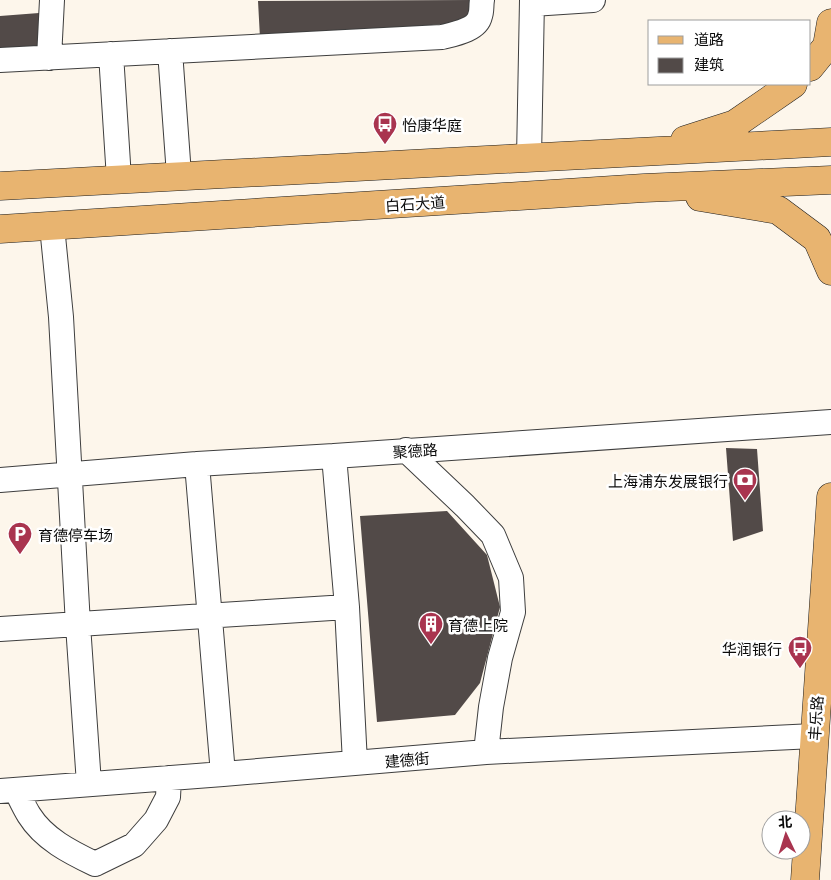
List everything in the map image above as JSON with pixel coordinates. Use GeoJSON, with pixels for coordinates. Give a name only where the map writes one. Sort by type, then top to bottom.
{"type":"FeatureCollection","features":[{"type":"Feature","properties":{"kind":"main road"},"geometry":{"type":"LineString","coordinates":[[811,66],[827,46],[831,23]]}},
{"type":"Feature","properties":{"kind":"main road"},"geometry":{"type":"LineString","coordinates":[[638,153],[735,124],[792,85]]}},
{"type":"Feature","properties":{"kind":"main road"},"geometry":{"type":"LineString","coordinates":[[0,186],[179,175],[831,142]]}},
{"type":"Feature","properties":{"kind":"main road"},"geometry":{"type":"LineString","coordinates":[[638,153],[637,189],[778,210],[817,240],[831,271]]}},
{"type":"Feature","properties":{"kind":"main road","name":"白石大道"},"geometry":{"type":"LineString","coordinates":[[0,229],[637,189],[831,180]]}},
{"type":"Feature","properties":{"kind":"main road","name":"丰乐路"},"geometry":{"type":"LineString","coordinates":[[805,880],[831,497]]}},
{"type":"Feature","properties":{"kind":"street"},"geometry":{"type":"LineString","coordinates":[[49,58],[52,0]]}},
{"type":"Feature","properties":{"kind":"street"},"geometry":{"type":"LineString","coordinates":[[0,60],[442,37],[462,32],[473,26],[480,19],[482,0]]}},
{"type":"Feature","properties":{"kind":"street"},"geometry":{"type":"LineString","coordinates":[[529,158],[532,2],[593,0]]}},
{"type":"Feature","properties":{"kind":"street"},"geometry":{"type":"LineString","coordinates":[[170,51],[179,175]]}},
{"type":"Feature","properties":{"kind":"street"},"geometry":{"type":"LineString","coordinates":[[111,54],[120,179]]}},
{"type":"Feature","properties":{"kind":"street"},"geometry":{"type":"LineString","coordinates":[[52,226],[61,317],[89,784]]}},
{"type":"Feature","properties":{"kind":"street","name":"聚德路"},"geometry":{"type":"LineString","coordinates":[[0,480],[197,464],[831,422]]}},
{"type":"Feature","properties":{"kind":"street"},"geometry":{"type":"LineString","coordinates":[[406,450],[493,535],[511,578],[513,612],[500,658],[492,699],[486,752]]}},
{"type":"Feature","properties":{"kind":"street"},"geometry":{"type":"LineString","coordinates":[[334,456],[347,607],[355,764]]}},
{"type":"Feature","properties":{"kind":"street"},"geometry":{"type":"LineString","coordinates":[[197,464],[224,774]]}},
{"type":"Feature","properties":{"kind":"street"},"geometry":{"type":"LineString","coordinates":[[0,629],[347,607]]}},
{"type":"Feature","properties":{"kind":"street","name":"建德街"},"geometry":{"type":"LineString","coordinates":[[8,790],[355,764],[486,752],[814,736]]}},
{"type":"Feature","properties":{"kind":"street"},"geometry":{"type":"LineString","coordinates":[[8,790],[41,831],[96,872],[134,845],[156,820],[168,797],[169,778]]}},
{"type":"Feature","properties":{"kind":"building"},"geometry":{"type":"Polygon","coordinates":[[[469,0],[471,22],[260,38],[258,1],[469,0]]]}},
{"type":"Feature","properties":{"kind":"building"},"geometry":{"type":"Polygon","coordinates":[[[39,13],[42,48],[0,51],[0,16],[39,13]]]}},
{"type":"Feature","properties":{"kind":"building","name":"上海浦东发展银行"},"geometry":{"type":"Polygon","coordinates":[[[726,448],[757,449],[763,531],[733,541],[726,448]]]}},
{"type":"Feature","properties":{"kind":"building","name":"育德上院"},"geometry":{"type":"Polygon","coordinates":[[[447,511],[487,555],[500,607],[480,683],[455,715],[377,722],[360,516],[447,511]]]}},
{"type":"Feature","properties":{"kind":"place","name":"怡康华庭"},"geometry":{"type":"Point","coordinates":[385,145]}},
{"type":"Feature","properties":{"kind":"place","name":"上海浦东发展银行"},"geometry":{"type":"Point","coordinates":[745,501]}},
{"type":"Feature","properties":{"kind":"place","name":"育德停车场"},"geometry":{"type":"Point","coordinates":[20,555]}},
{"type":"Feature","properties":{"kind":"place","name":"育德上院"},"geometry":{"type":"Point","coordinates":[431,645]}},
{"type":"Feature","properties":{"kind":"place","name":"华润银行"},"geometry":{"type":"Point","coordinates":[800,669]}}]}
